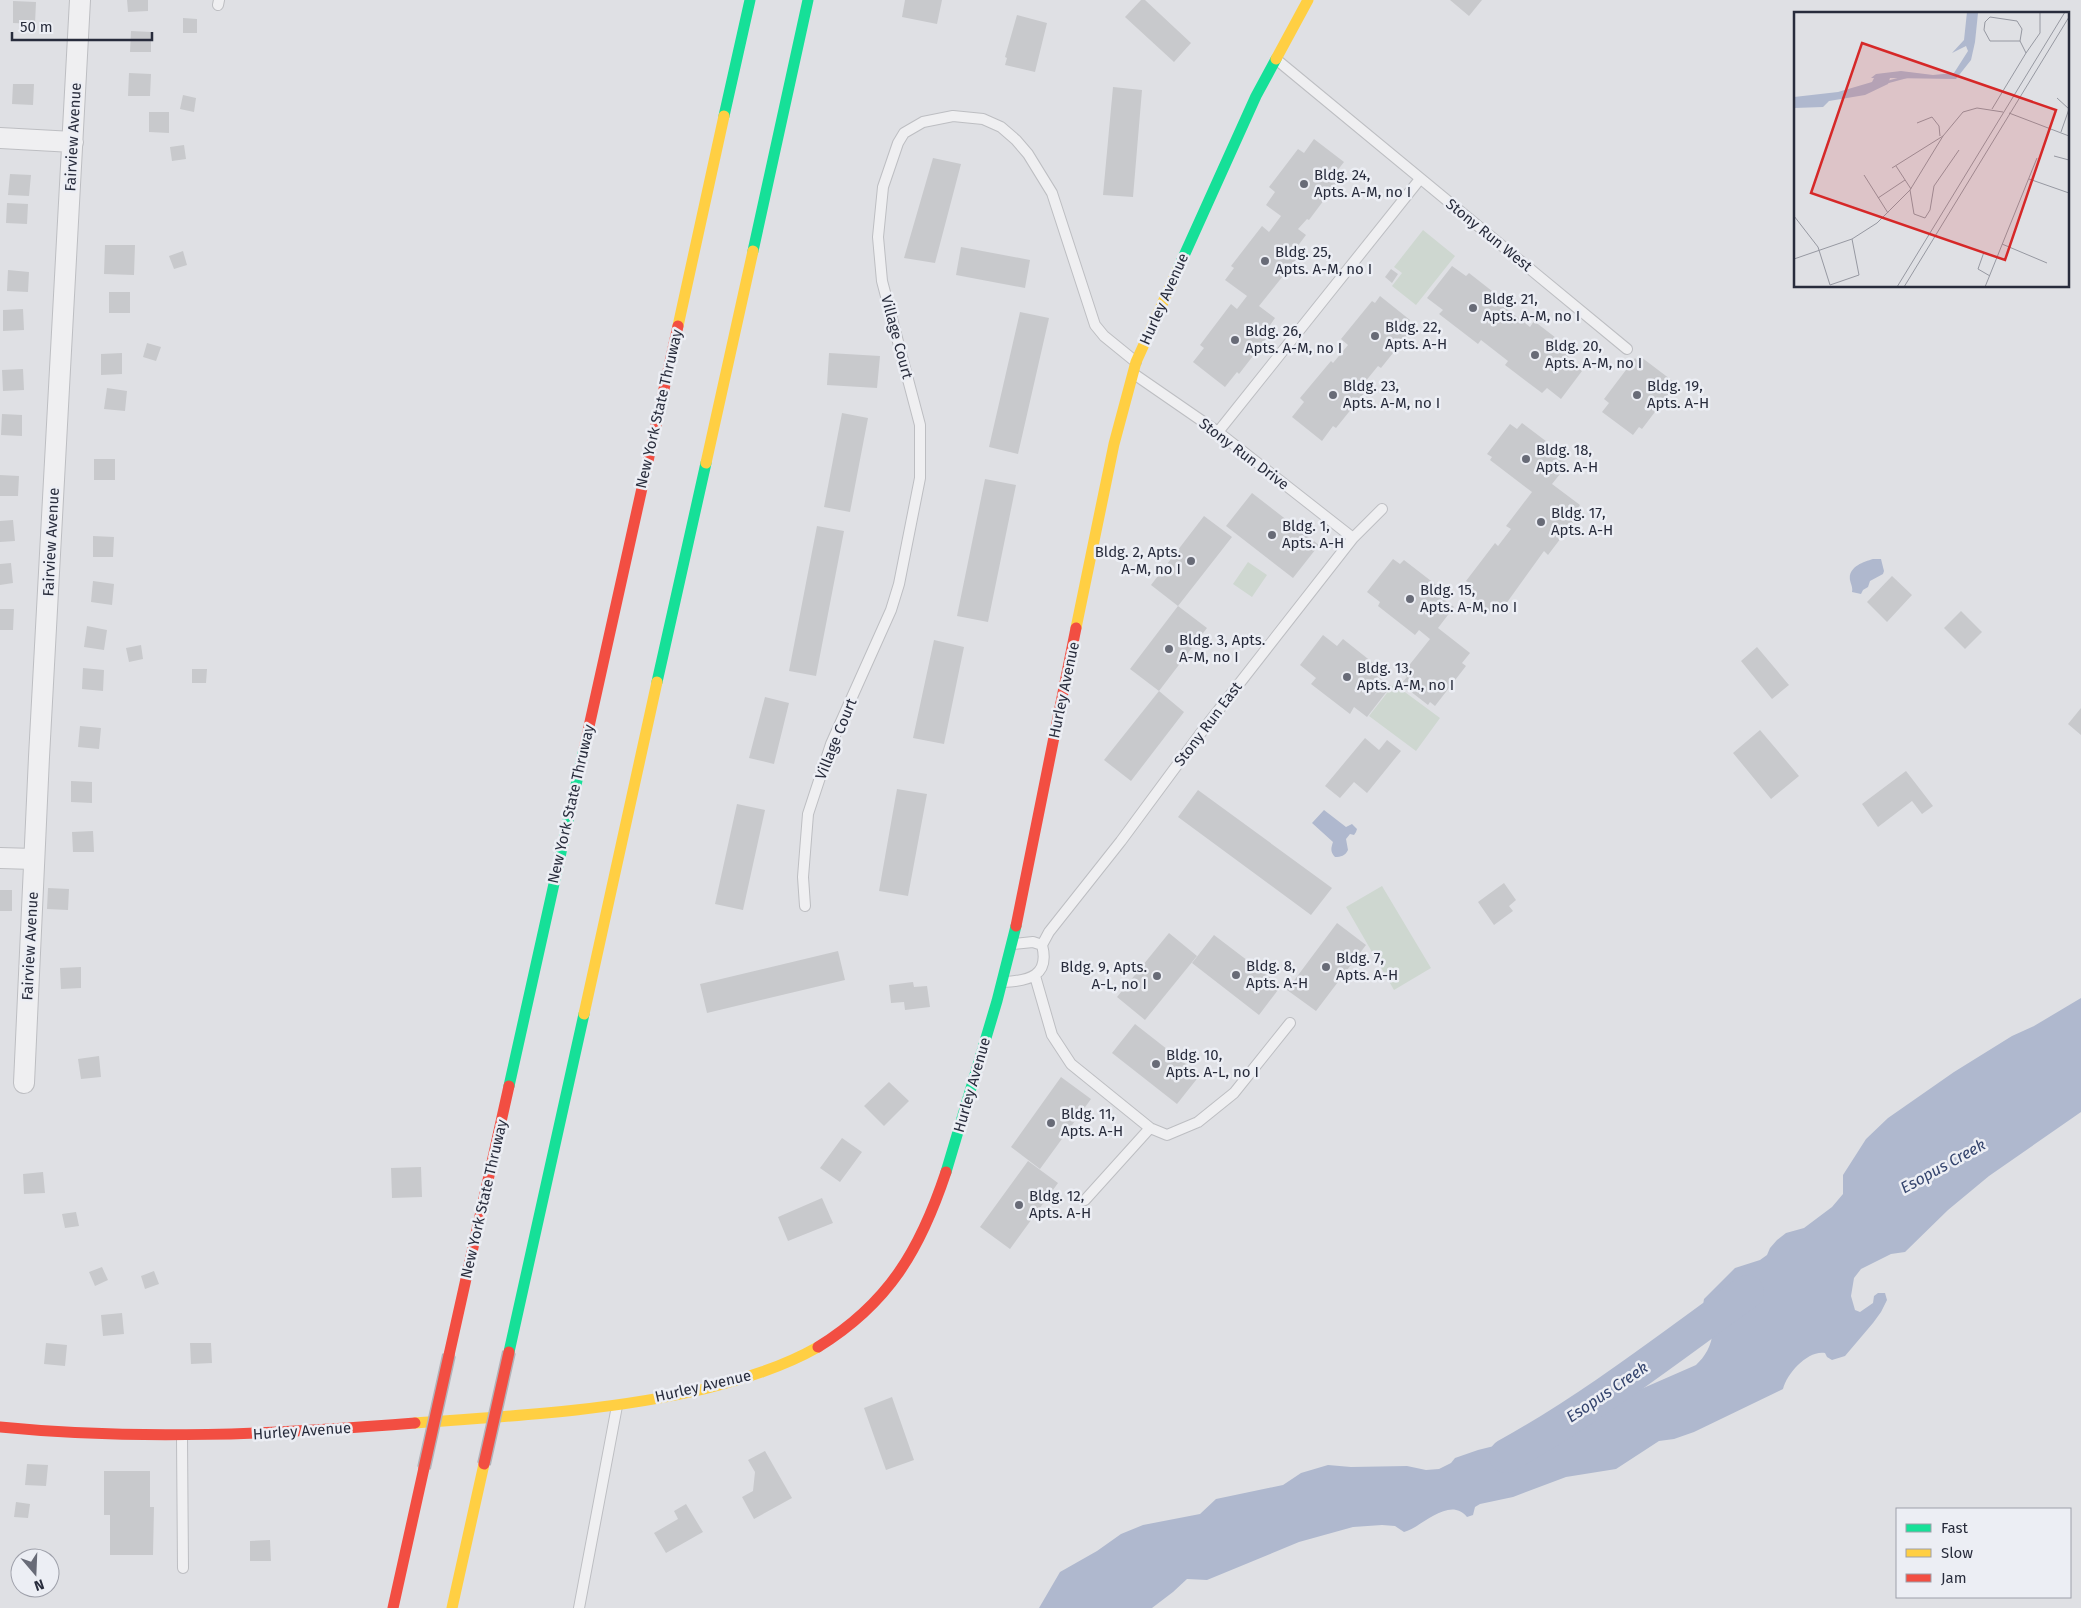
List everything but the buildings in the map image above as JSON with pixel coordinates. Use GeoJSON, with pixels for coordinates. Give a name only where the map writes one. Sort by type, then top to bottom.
{"type":"FeatureCollection","features":[{"type":"Feature","properties":{"kind":"main road","name":"New York State Thruway"},"geometry":{"type":"LineString","coordinates":[[393,1608],[750,0]]}},
{"type":"Feature","properties":{"kind":"main road"},"geometry":{"type":"LineString","coordinates":[[452,1608],[808,0]]}},
{"type":"Feature","properties":{"kind":"main road","name":"Hurley Avenue"},"geometry":{"type":"LineString","coordinates":[[0,1427],[107,1435],[182,1437],[340,1429],[617,1405],[687,1392],[735,1380],[767,1370],[806,1354],[855,1322],[890,1286],[915,1246],[954,1150],[1002,982],[1012,944],[1114,444],[1135,368],[1256,96],[1308,0]]}},
{"type":"Feature","properties":{"kind":"street","name":"Fairview Avenue"},"geometry":{"type":"LineString","coordinates":[[24,1083],[34,859],[74,142],[80,0]]}},
{"type":"Feature","properties":{"kind":"street"},"geometry":{"type":"LineString","coordinates":[[0,138],[74,142]]}},
{"type":"Feature","properties":{"kind":"street"},"geometry":{"type":"LineString","coordinates":[[0,858],[34,859]]}},
{"type":"Feature","properties":{"kind":"lane","name":"Stony Run West"},"geometry":{"type":"LineString","coordinates":[[1276,59],[1627,349]]}},
{"type":"Feature","properties":{"kind":"lane","name":"Village Court"},"geometry":{"type":"LineString","coordinates":[[805,906],[804,878],[808,814],[831,744],[891,610],[899,584],[920,478],[920,425],[882,281],[878,237],[883,187],[898,143],[904,134],[923,122],[953,116],[983,118],[1000,127],[1016,140],[1028,154],[1052,193],[1095,325],[1135,368]]}},
{"type":"Feature","properties":{"kind":"lane"},"geometry":{"type":"LineString","coordinates":[[1218,432],[1420,178]]}},
{"type":"Feature","properties":{"kind":"lane","name":"Stony Run Drive"},"geometry":{"type":"LineString","coordinates":[[1135,368],[1353,538]]}},
{"type":"Feature","properties":{"kind":"lane","name":"Stony Run East"},"geometry":{"type":"LineString","coordinates":[[1042,945],[1049,932],[1209,722],[1353,538],[1382,508]]}},
{"type":"Feature","properties":{"kind":"lane"},"geometry":{"type":"LineString","coordinates":[[1002,982],[1021,982],[1035,976],[1043,967],[1045,957],[1042,945],[1033,942],[1012,944]]}},
{"type":"Feature","properties":{"kind":"lane"},"geometry":{"type":"LineString","coordinates":[[1035,976],[1052,1035],[1071,1064],[1150,1128],[1167,1135],[1198,1122],[1234,1093],[1290,1023]]}},
{"type":"Feature","properties":{"kind":"lane"},"geometry":{"type":"LineString","coordinates":[[1086,1200],[1150,1128]]}},
{"type":"Feature","properties":{"kind":"lane"},"geometry":{"type":"LineString","coordinates":[[579,1608],[617,1405]]}},
{"type":"Feature","properties":{"kind":"lane"},"geometry":{"type":"LineString","coordinates":[[182,1437],[183,1568]]}},
{"type":"Feature","properties":{"kind":"shaded area"},"geometry":{"type":"Polygon","coordinates":[[[1423,230],[1455,256],[1416,305],[1392,286],[1402,273],[1394,267],[1423,230]]]}},
{"type":"Feature","properties":{"kind":"shaded area"},"geometry":{"type":"Polygon","coordinates":[[[1248,562],[1267,575],[1252,597],[1233,584],[1248,562]]]}},
{"type":"Feature","properties":{"kind":"shaded area"},"geometry":{"type":"Polygon","coordinates":[[[1394,684],[1440,718],[1416,751],[1369,716],[1394,684]]]}},
{"type":"Feature","properties":{"kind":"shaded area"},"geometry":{"type":"Polygon","coordinates":[[[1382,886],[1431,968],[1394,990],[1346,907],[1382,886]]]}},
{"type":"Feature","properties":{"kind":"water"},"geometry":{"type":"Polygon","coordinates":[[[1873,559],[1881,559],[1883,574],[1870,581],[1868,587],[1861,594],[1852,592],[1851,572],[1857,566],[1873,559]]]}},
{"type":"Feature","properties":{"kind":"water"},"geometry":{"type":"Polygon","coordinates":[[[1324,810],[1346,827],[1352,824],[1357,829],[1354,835],[1350,834],[1346,839],[1348,850],[1343,856],[1335,857],[1331,850],[1333,842],[1312,823],[1324,810]]]}},
{"type":"Feature","properties":{"kind":"water"},"geometry":{"type":"Polygon","coordinates":[[[2081,998],[2081,1112],[1989,1176],[1948,1210],[1905,1252],[1891,1254],[1861,1269],[1854,1278],[1851,1296],[1855,1310],[1860,1312],[1873,1303],[1874,1296],[1878,1293],[1885,1293],[1887,1300],[1873,1323],[1845,1356],[1832,1360],[1825,1353],[1812,1355],[1799,1364],[1789,1376],[1783,1389],[1694,1432],[1674,1439],[1659,1441],[1616,1469],[1566,1477],[1513,1497],[1480,1504],[1475,1507],[1473,1515],[1467,1517],[1460,1511],[1444,1511],[1404,1532],[1395,1526],[1353,1527],[1299,1542],[1207,1580],[1187,1579],[1152,1608],[1039,1608],[1060,1572],[1097,1551],[1121,1534],[1143,1525],[1200,1514],[1216,1499],[1283,1485],[1301,1473],[1328,1465],[1351,1467],[1407,1466],[1426,1470],[1439,1469],[1451,1463],[1455,1458],[1478,1450],[1558,1430],[1616,1400],[1696,1365],[1704,1356],[1712,1339],[1712,1327],[1704,1308],[1704,1299],[1735,1268],[1760,1260],[1767,1255],[1777,1240],[1786,1233],[1804,1228],[1832,1207],[1843,1194],[1843,1175],[1866,1139],[1888,1118],[1954,1072],[2012,1036],[2034,1026],[2081,998]]]}},
{"type":"Feature","properties":{"kind":"waterway","name":"Esopus Creek"},"geometry":{"type":"LineString","coordinates":[[1506,1456],[1538,1438],[1599,1398],[1747,1292]]}},
{"type":"Feature","properties":{"kind":"traffic: fast"},"geometry":{"type":"LineString","coordinates":[[724,116],[750,0]]}},
{"type":"Feature","properties":{"kind":"traffic: fast"},"geometry":{"type":"LineString","coordinates":[[753,251],[808,0]]}},
{"type":"Feature","properties":{"kind":"traffic: fast"},"geometry":{"type":"LineString","coordinates":[[1178,269],[1256,96],[1276,59]]}},
{"type":"Feature","properties":{"kind":"traffic: fast"},"geometry":{"type":"LineString","coordinates":[[657,682],[706,463]]}},
{"type":"Feature","properties":{"kind":"traffic: fast"},"geometry":{"type":"LineString","coordinates":[[509,1086],[584,749]]}},
{"type":"Feature","properties":{"kind":"traffic: fast"},"geometry":{"type":"LineString","coordinates":[[946,1172],[997,1001],[1016,926]]}},
{"type":"Feature","properties":{"kind":"traffic: fast"},"geometry":{"type":"LineString","coordinates":[[509,1352],[584,1014]]}},
{"type":"Feature","properties":{"kind":"traffic: slow"},"geometry":{"type":"LineString","coordinates":[[1276,59],[1308,0]]}},
{"type":"Feature","properties":{"kind":"traffic: slow"},"geometry":{"type":"LineString","coordinates":[[678,326],[724,116]]}},
{"type":"Feature","properties":{"kind":"traffic: slow"},"geometry":{"type":"LineString","coordinates":[[706,463],[753,251]]}},
{"type":"Feature","properties":{"kind":"traffic: slow"},"geometry":{"type":"LineString","coordinates":[[1076,628],[1114,444],[1136,362],[1178,269]]}},
{"type":"Feature","properties":{"kind":"traffic: slow"},"geometry":{"type":"LineString","coordinates":[[584,1014],[657,682]]}},
{"type":"Feature","properties":{"kind":"traffic: slow"},"geometry":{"type":"LineString","coordinates":[[415,1423],[560,1412],[632,1403],[704,1389],[748,1377],[791,1361],[818,1347]]}},
{"type":"Feature","properties":{"kind":"traffic: slow"},"geometry":{"type":"LineString","coordinates":[[452,1608],[484,1464]]}},
{"type":"Feature","properties":{"kind":"traffic: jam"},"geometry":{"type":"LineString","coordinates":[[584,749],[678,326]]}},
{"type":"Feature","properties":{"kind":"traffic: jam"},"geometry":{"type":"LineString","coordinates":[[1016,926],[1076,628]]}},
{"type":"Feature","properties":{"kind":"traffic: jam"},"geometry":{"type":"LineString","coordinates":[[449,1355],[509,1086]]}},
{"type":"Feature","properties":{"kind":"traffic: jam"},"geometry":{"type":"LineString","coordinates":[[818,1347],[843,1330],[864,1312],[883,1293],[899,1272],[925,1226],[946,1172]]}},
{"type":"Feature","properties":{"kind":"traffic: jam"},"geometry":{"type":"LineString","coordinates":[[484,1464],[509,1352]]}},
{"type":"Feature","properties":{"kind":"traffic: jam"},"geometry":{"type":"LineString","coordinates":[[424,1468],[449,1355]]}},
{"type":"Feature","properties":{"kind":"traffic: jam"},"geometry":{"type":"LineString","coordinates":[[0,1427],[104,1434],[156,1435],[259,1433],[415,1423]]}},
{"type":"Feature","properties":{"kind":"traffic: jam"},"geometry":{"type":"LineString","coordinates":[[393,1608],[424,1468]]}},
{"type":"Feature","properties":{"kind":"place","name":"Bldg. 24, Apts. A-M, no I"},"geometry":{"type":"Point","coordinates":[1304,184]}},
{"type":"Feature","properties":{"kind":"place","name":"Bldg. 25, Apts. A-M, no I"},"geometry":{"type":"Point","coordinates":[1265,261]}},
{"type":"Feature","properties":{"kind":"place","name":"Bldg. 21, Apts. A-M, no I"},"geometry":{"type":"Point","coordinates":[1473,308]}},
{"type":"Feature","properties":{"kind":"place","name":"Bldg. 22, Apts. A-H"},"geometry":{"type":"Point","coordinates":[1375,336]}},
{"type":"Feature","properties":{"kind":"place","name":"Bldg. 26, Apts. A-M, no I"},"geometry":{"type":"Point","coordinates":[1235,340]}},
{"type":"Feature","properties":{"kind":"place","name":"Bldg. 20, Apts. A-M, no I"},"geometry":{"type":"Point","coordinates":[1535,355]}},
{"type":"Feature","properties":{"kind":"place","name":"Bldg. 23, Apts. A-M, no I"},"geometry":{"type":"Point","coordinates":[1333,395]}},
{"type":"Feature","properties":{"kind":"place","name":"Bldg. 19, Apts. A-H"},"geometry":{"type":"Point","coordinates":[1637,395]}},
{"type":"Feature","properties":{"kind":"place","name":"Bldg. 18, Apts. A-H"},"geometry":{"type":"Point","coordinates":[1526,459]}},
{"type":"Feature","properties":{"kind":"place","name":"Bldg. 17, Apts. A-H"},"geometry":{"type":"Point","coordinates":[1541,522]}},
{"type":"Feature","properties":{"kind":"place","name":"Bldg. 1, Apts. A-H"},"geometry":{"type":"Point","coordinates":[1272,535]}},
{"type":"Feature","properties":{"kind":"place","name":"Bldg. 2, Apts. A-M, no I"},"geometry":{"type":"Point","coordinates":[1191,561]}},
{"type":"Feature","properties":{"kind":"place","name":"Bldg. 15, Apts. A-M, no I"},"geometry":{"type":"Point","coordinates":[1410,599]}},
{"type":"Feature","properties":{"kind":"place","name":"Bldg. 3, Apts. A-M, no I"},"geometry":{"type":"Point","coordinates":[1169,649]}},
{"type":"Feature","properties":{"kind":"place","name":"Bldg. 13, Apts. A-M, no I"},"geometry":{"type":"Point","coordinates":[1347,677]}},
{"type":"Feature","properties":{"kind":"place","name":"Bldg. 7, Apts. A-H"},"geometry":{"type":"Point","coordinates":[1326,967]}},
{"type":"Feature","properties":{"kind":"place","name":"Bldg. 8, Apts. A-H"},"geometry":{"type":"Point","coordinates":[1236,975]}},
{"type":"Feature","properties":{"kind":"place","name":"Bldg. 9, Apts. A-L, no I"},"geometry":{"type":"Point","coordinates":[1157,976]}},
{"type":"Feature","properties":{"kind":"place","name":"Bldg. 10, Apts. A-L, no I"},"geometry":{"type":"Point","coordinates":[1156,1064]}},
{"type":"Feature","properties":{"kind":"place","name":"Bldg. 11, Apts. A-H"},"geometry":{"type":"Point","coordinates":[1051,1123]}},
{"type":"Feature","properties":{"kind":"place","name":"Bldg. 12, Apts. A-H"},"geometry":{"type":"Point","coordinates":[1019,1205]}}]}
